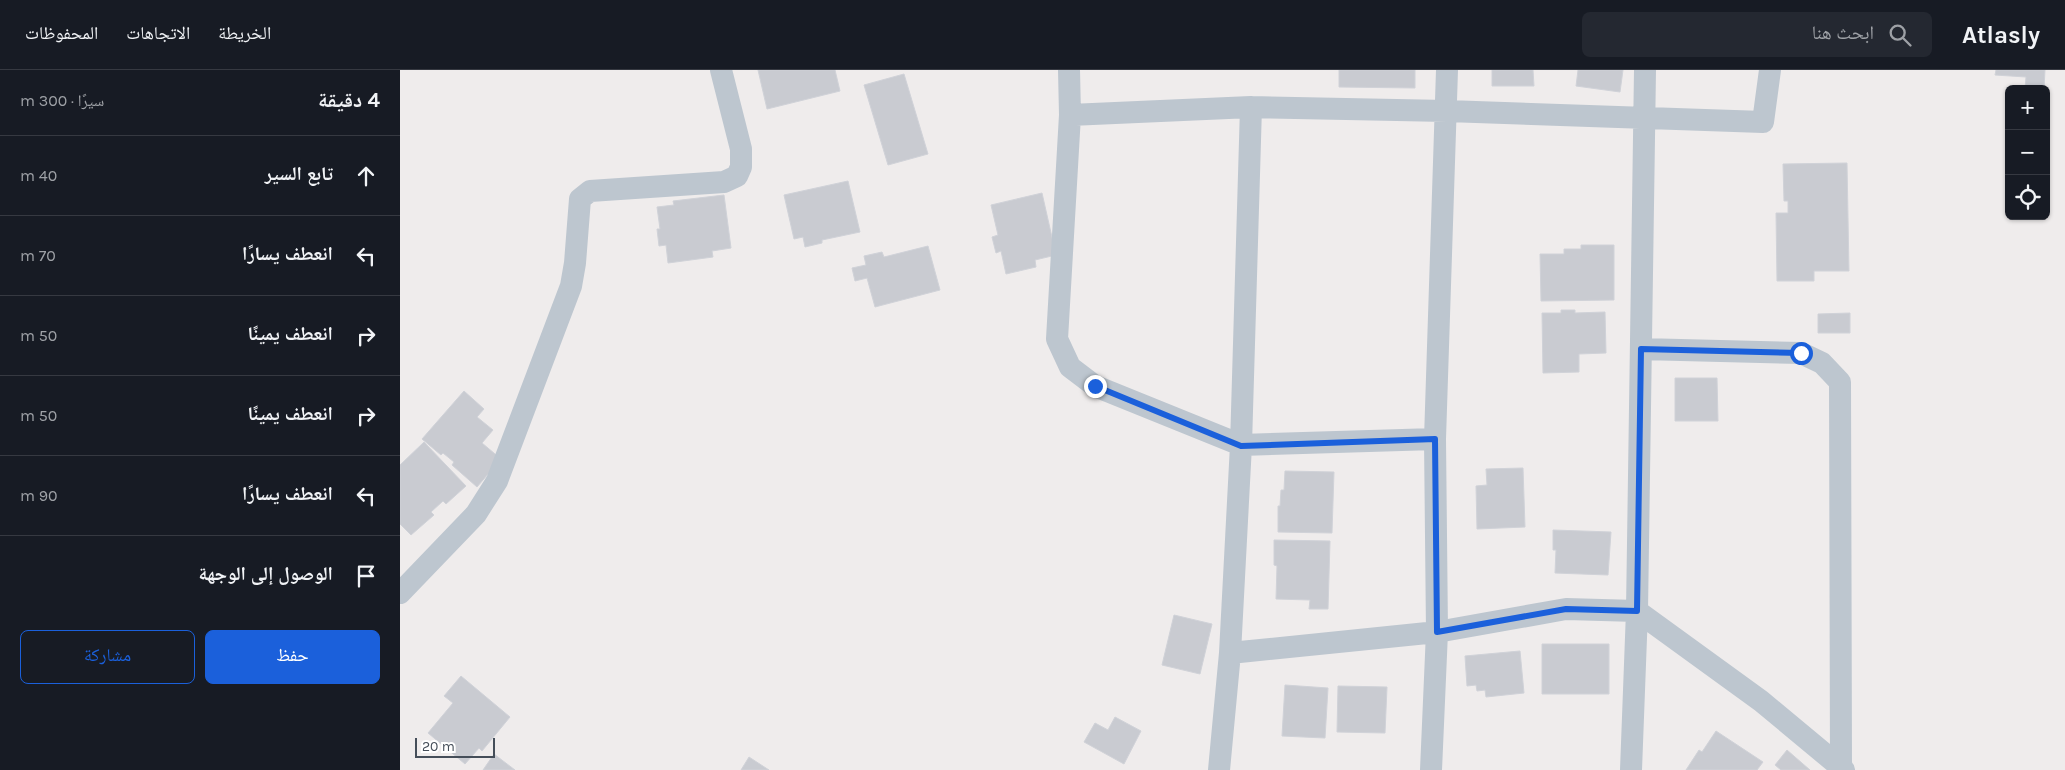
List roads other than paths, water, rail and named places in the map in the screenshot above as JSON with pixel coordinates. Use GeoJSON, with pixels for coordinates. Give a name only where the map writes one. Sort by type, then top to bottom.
{"type":"FeatureCollection","features":[{"type":"Feature","properties":{"kind":"street"},"geometry":{"type":"LineString","coordinates":[[400,593],[476,514],[497,482],[571,286],[575,263],[580,199],[590,191],[724,182],[737,176],[741,167],[741,149],[721,70]]}},
{"type":"Feature","properties":{"kind":"street"},"geometry":{"type":"LineString","coordinates":[[1069,70],[1070,115],[1057,339],[1070,367],[1095,386],[1241,446],[1435,439]]}},
{"type":"Feature","properties":{"kind":"street"},"geometry":{"type":"LineString","coordinates":[[1431,770],[1437,632],[1435,439],[1447,70]]}},
{"type":"Feature","properties":{"kind":"street"},"geometry":{"type":"LineString","coordinates":[[1631,770],[1637,611],[1645,70]]}},
{"type":"Feature","properties":{"kind":"street"},"geometry":{"type":"LineString","coordinates":[[1070,115],[1251,107],[1446,111],[1763,122],[1770,70]]}},
{"type":"Feature","properties":{"kind":"street"},"geometry":{"type":"LineString","coordinates":[[1219,770],[1230,653],[1241,446],[1251,107]]}},
{"type":"Feature","properties":{"kind":"street"},"geometry":{"type":"LineString","coordinates":[[1641,349],[1801,353],[1822,363],[1840,382],[1842,769]]}},
{"type":"Feature","properties":{"kind":"street"},"geometry":{"type":"LineString","coordinates":[[1230,653],[1437,632],[1566,609],[1637,611],[1761,702],[1842,769]]}}]}
